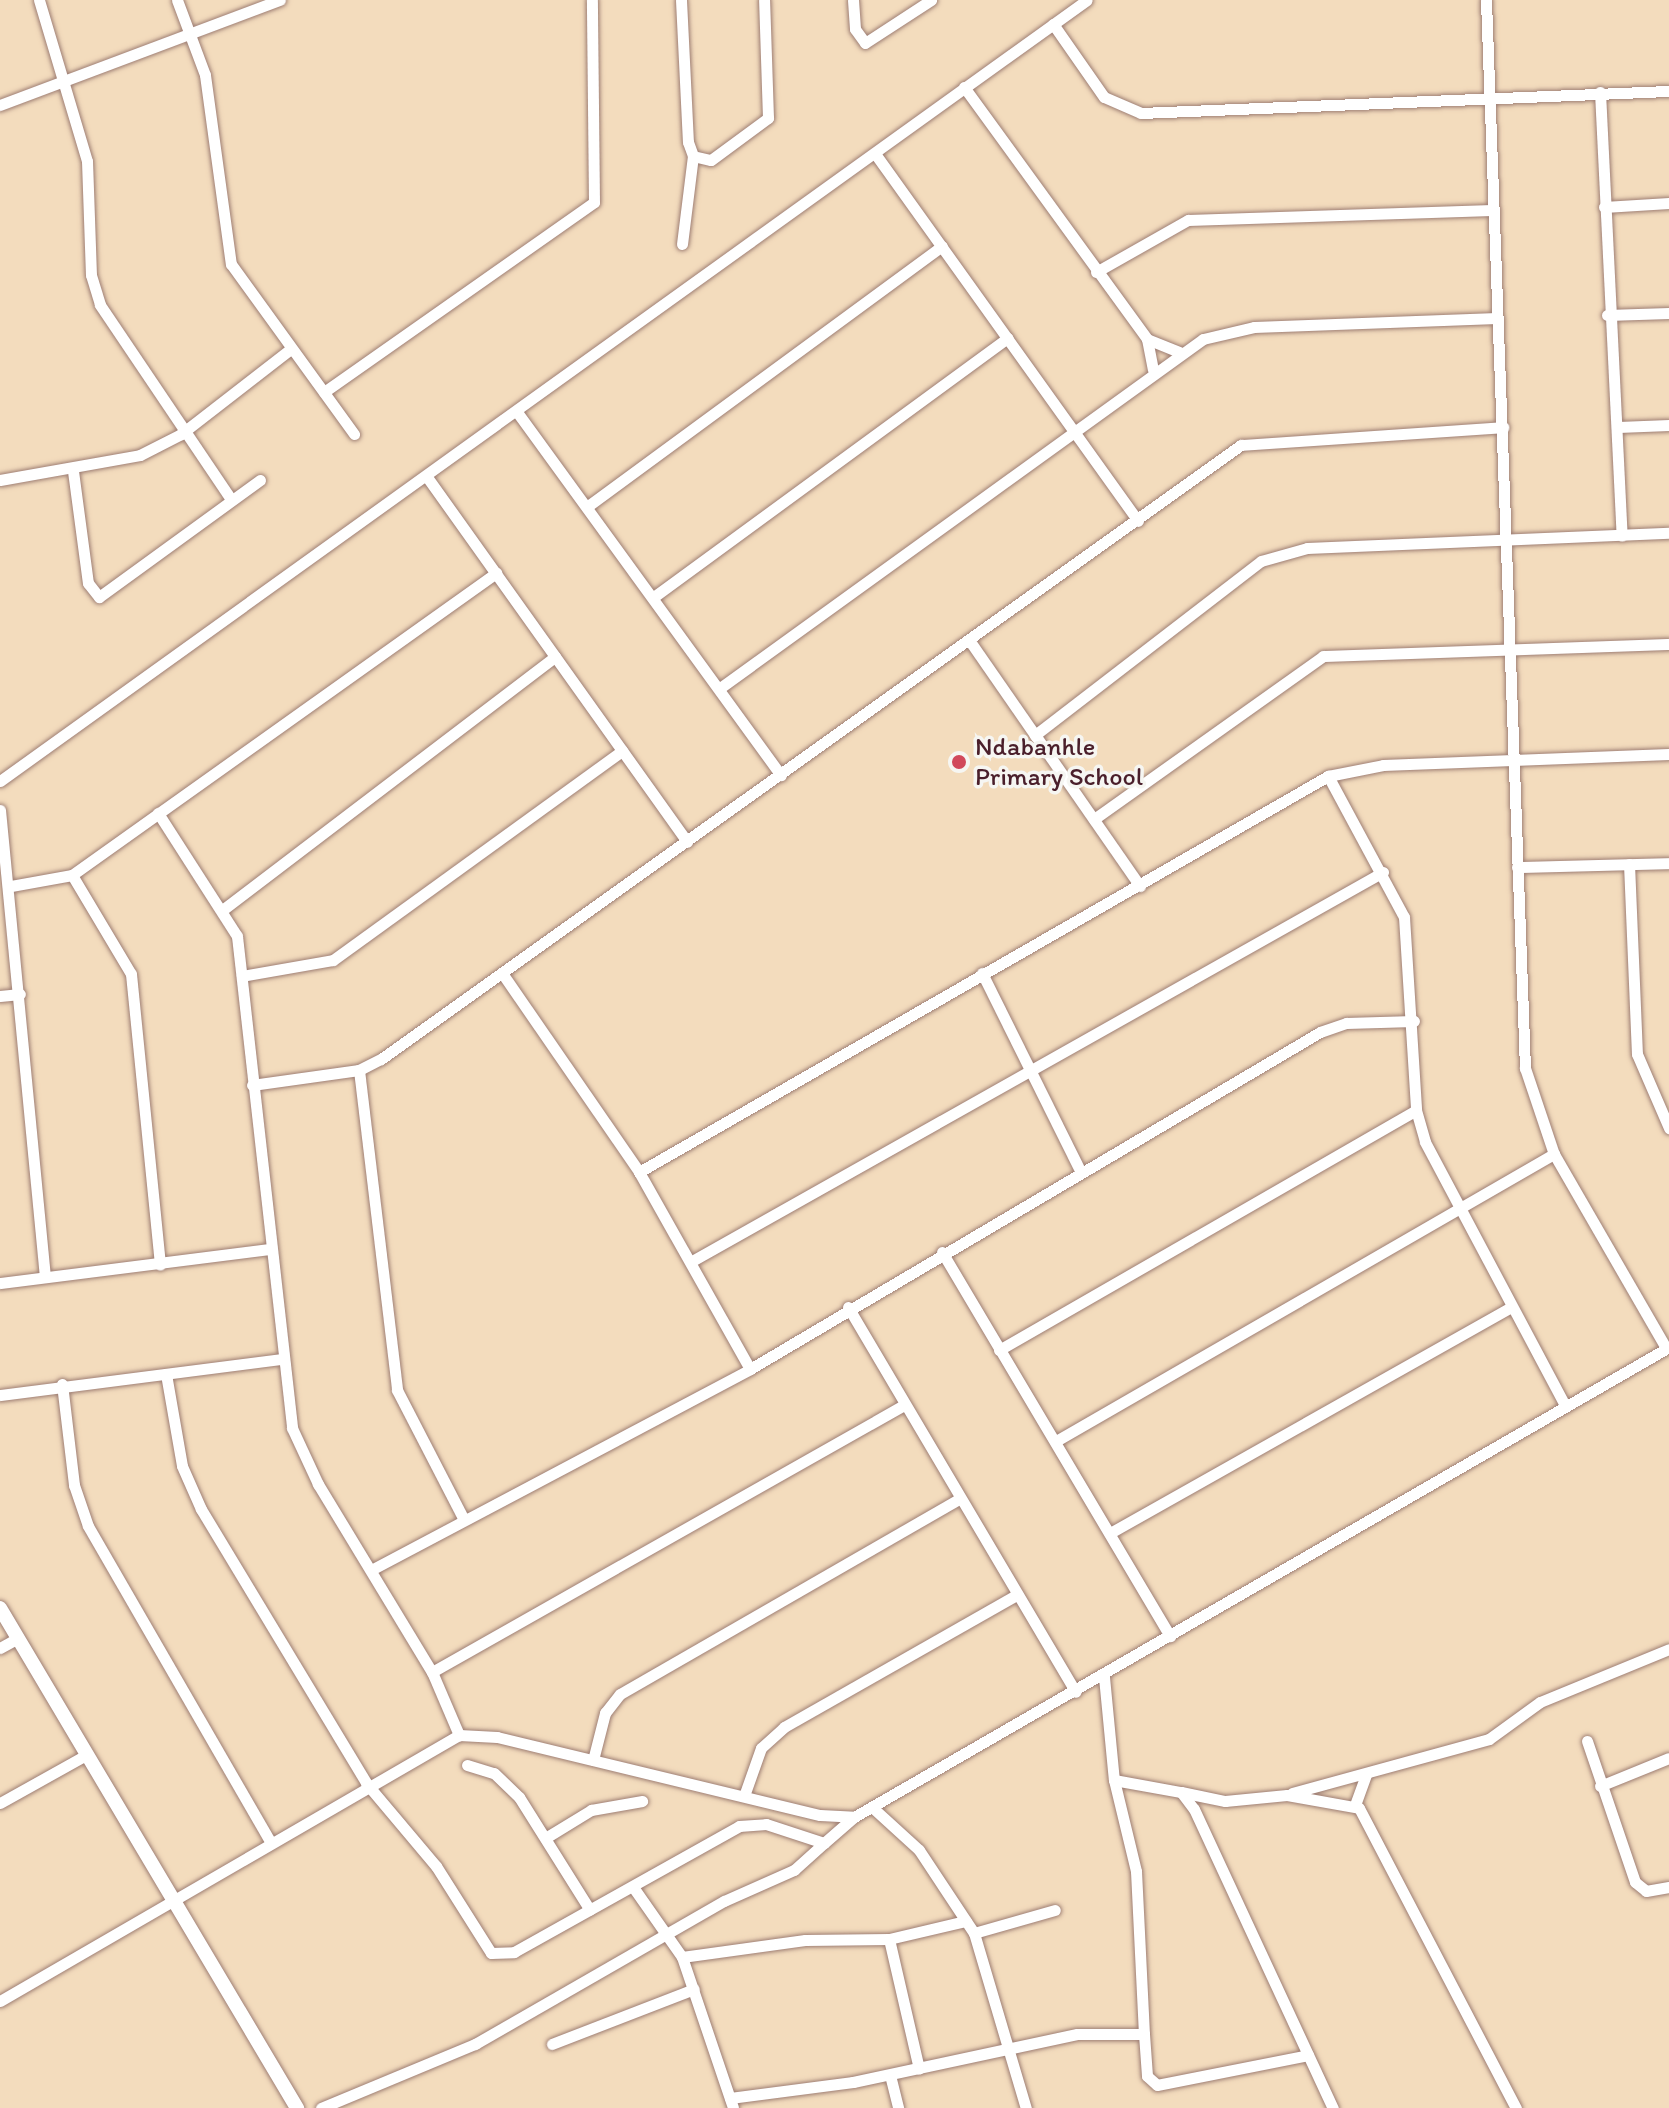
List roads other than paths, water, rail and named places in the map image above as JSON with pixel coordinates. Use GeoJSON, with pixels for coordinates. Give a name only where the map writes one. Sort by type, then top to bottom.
{"type":"FeatureCollection","features":[{"type":"Feature","properties":{"kind":"street"},"geometry":{"type":"LineString","coordinates":[[39,0],[68,80],[87,161],[91,275],[100,305],[181,434],[231,499]]}},
{"type":"Feature","properties":{"kind":"street"},"geometry":{"type":"LineString","coordinates":[[177,0],[210,102],[226,249],[238,281],[288,351],[324,392],[354,434]]}},
{"type":"Feature","properties":{"kind":"street"},"geometry":{"type":"LineString","coordinates":[[0,105],[280,0]]}},
{"type":"Feature","properties":{"kind":"street"},"geometry":{"type":"LineString","coordinates":[[324,392],[594,202],[592,0]]}},
{"type":"Feature","properties":{"kind":"street"},"geometry":{"type":"LineString","coordinates":[[681,0],[693,156],[682,244]]}},
{"type":"Feature","properties":{"kind":"street"},"geometry":{"type":"LineString","coordinates":[[693,156],[724,154],[768,118],[764,0]]}},
{"type":"Feature","properties":{"kind":"street"},"geometry":{"type":"LineString","coordinates":[[853,0],[855,29],[865,43],[931,0]]}},
{"type":"Feature","properties":{"kind":"street"},"geometry":{"type":"LineString","coordinates":[[0,781],[876,155],[964,87],[1087,0]]}},
{"type":"Feature","properties":{"kind":"street"},"geometry":{"type":"LineString","coordinates":[[321,2108],[475,2044],[794,1870],[854,1817],[1104,1677],[1565,1405],[1668,1348],[1554,1154],[1525,1068],[1510,759],[1510,648],[1503,427],[1486,96],[1486,0]]}},
{"type":"Feature","properties":{"kind":"street"},"geometry":{"type":"LineString","coordinates":[[1053,24],[1104,97],[1141,113],[1486,96],[1669,91]]}},
{"type":"Feature","properties":{"kind":"street"},"geometry":{"type":"LineString","coordinates":[[964,87],[1147,339],[1153,369]]}},
{"type":"Feature","properties":{"kind":"street"},"geometry":{"type":"LineString","coordinates":[[1600,92],[1607,315],[1618,427],[1622,535]]}},
{"type":"Feature","properties":{"kind":"street"},"geometry":{"type":"LineString","coordinates":[[876,155],[1138,521]]}},
{"type":"Feature","properties":{"kind":"street"},"geometry":{"type":"LineString","coordinates":[[1604,207],[1669,203]]}},
{"type":"Feature","properties":{"kind":"street"},"geometry":{"type":"LineString","coordinates":[[1096,272],[1188,220],[1492,210]]}},
{"type":"Feature","properties":{"kind":"street"},"geometry":{"type":"LineString","coordinates":[[588,506],[942,246]]}},
{"type":"Feature","properties":{"kind":"street"},"geometry":{"type":"LineString","coordinates":[[1607,315],[1669,313]]}},
{"type":"Feature","properties":{"kind":"street"},"geometry":{"type":"LineString","coordinates":[[720,688],[1153,369],[1219,332],[1254,327],[1497,318]]}},
{"type":"Feature","properties":{"kind":"street"},"geometry":{"type":"LineString","coordinates":[[655,596],[1008,338]]}},
{"type":"Feature","properties":{"kind":"street"},"geometry":{"type":"LineString","coordinates":[[1147,339],[1179,352]]}},
{"type":"Feature","properties":{"kind":"street"},"geometry":{"type":"LineString","coordinates":[[0,480],[73,471],[129,459],[181,434],[288,351]]}},
{"type":"Feature","properties":{"kind":"street"},"geometry":{"type":"LineString","coordinates":[[517,412],[655,596],[781,775]]}},
{"type":"Feature","properties":{"kind":"street"},"geometry":{"type":"LineString","coordinates":[[1618,427],[1669,425]]}},
{"type":"Feature","properties":{"kind":"street"},"geometry":{"type":"LineString","coordinates":[[252,1085],[359,1070],[504,976],[1241,445],[1503,427]]}},
{"type":"Feature","properties":{"kind":"street"},"geometry":{"type":"LineString","coordinates":[[73,471],[88,583],[99,597],[260,480]]}},
{"type":"Feature","properties":{"kind":"street"},"geometry":{"type":"LineString","coordinates":[[427,477],[687,842]]}},
{"type":"Feature","properties":{"kind":"street"},"geometry":{"type":"LineString","coordinates":[[1035,735],[1280,552],[1669,533]]}},
{"type":"Feature","properties":{"kind":"street"},"geometry":{"type":"LineString","coordinates":[[11,886],[72,875],[496,573]]}},
{"type":"Feature","properties":{"kind":"street"},"geometry":{"type":"LineString","coordinates":[[969,640],[1140,886]]}},
{"type":"Feature","properties":{"kind":"street"},"geometry":{"type":"LineString","coordinates":[[1094,819],[1323,656],[1669,644]]}},
{"type":"Feature","properties":{"kind":"street"},"geometry":{"type":"LineString","coordinates":[[225,908],[555,657]]}},
{"type":"Feature","properties":{"kind":"street"},"geometry":{"type":"LineString","coordinates":[[242,976],[333,960],[622,751]]}},
{"type":"Feature","properties":{"kind":"street"},"geometry":{"type":"LineString","coordinates":[[639,1172],[1328,776],[1510,759],[1669,754]]}},
{"type":"Feature","properties":{"kind":"street"},"geometry":{"type":"LineString","coordinates":[[1328,776],[1383,872],[1410,941],[1416,1110],[1459,1212],[1565,1405]]}},
{"type":"Feature","properties":{"kind":"street"},"geometry":{"type":"LineString","coordinates":[[0,810],[11,886],[45,1277]]}},
{"type":"Feature","properties":{"kind":"street"},"geometry":{"type":"LineString","coordinates":[[158,813],[225,908],[242,976],[281,1359],[305,1461],[432,1672],[459,1735]]}},
{"type":"Feature","properties":{"kind":"street"},"geometry":{"type":"LineString","coordinates":[[1517,867],[1669,863]]}},
{"type":"Feature","properties":{"kind":"street"},"geometry":{"type":"LineString","coordinates":[[1629,864],[1637,1054],[1669,1128]]}},
{"type":"Feature","properties":{"kind":"street"},"geometry":{"type":"LineString","coordinates":[[692,1261],[1383,872]]}},
{"type":"Feature","properties":{"kind":"street"},"geometry":{"type":"LineString","coordinates":[[72,875],[131,974],[160,1265]]}},
{"type":"Feature","properties":{"kind":"street"},"geometry":{"type":"LineString","coordinates":[[982,973],[1080,1170]]}},
{"type":"Feature","properties":{"kind":"street"},"geometry":{"type":"LineString","coordinates":[[504,976],[639,1172],[692,1261],[750,1369]]}},
{"type":"Feature","properties":{"kind":"street"},"geometry":{"type":"LineString","coordinates":[[0,996],[20,994]]}},
{"type":"Feature","properties":{"kind":"street"},"geometry":{"type":"LineString","coordinates":[[371,1570],[750,1369],[848,1307],[1080,1170],[1332,1026],[1414,1021]]}},
{"type":"Feature","properties":{"kind":"street"},"geometry":{"type":"LineString","coordinates":[[359,1070],[397,1390],[464,1520]]}},
{"type":"Feature","properties":{"kind":"street"},"geometry":{"type":"LineString","coordinates":[[999,1350],[1416,1110]]}},
{"type":"Feature","properties":{"kind":"street"},"geometry":{"type":"LineString","coordinates":[[1056,1441],[1459,1212],[1554,1154]]}},
{"type":"Feature","properties":{"kind":"street"},"geometry":{"type":"LineString","coordinates":[[0,1283],[268,1249]]}},
{"type":"Feature","properties":{"kind":"street"},"geometry":{"type":"LineString","coordinates":[[942,1252],[1170,1636]]}},
{"type":"Feature","properties":{"kind":"street"},"geometry":{"type":"LineString","coordinates":[[848,1307],[1076,1692]]}},
{"type":"Feature","properties":{"kind":"street"},"geometry":{"type":"LineString","coordinates":[[1110,1533],[1511,1307]]}},
{"type":"Feature","properties":{"kind":"street"},"geometry":{"type":"LineString","coordinates":[[0,1395],[62,1384],[281,1359]]}},
{"type":"Feature","properties":{"kind":"street"},"geometry":{"type":"LineString","coordinates":[[166,1374],[187,1480],[366,1783],[436,1866],[491,1953],[514,1952],[739,1826],[766,1824],[824,1843]]}},
{"type":"Feature","properties":{"kind":"street"},"geometry":{"type":"LineString","coordinates":[[62,1384],[83,1517],[269,1840]]}},
{"type":"Feature","properties":{"kind":"street"},"geometry":{"type":"LineString","coordinates":[[432,1672],[904,1405]]}},
{"type":"Feature","properties":{"kind":"street"},"geometry":{"type":"LineString","coordinates":[[593,1760],[605,1713],[620,1694],[959,1499]]}},
{"type":"Feature","properties":{"kind":"street"},"geometry":{"type":"LineString","coordinates":[[744,1796],[761,1748],[784,1727],[1016,1595]]}},
{"type":"Feature","properties":{"kind":"street"},"geometry":{"type":"LineString","coordinates":[[0,1608],[297,2108]]}},
{"type":"Feature","properties":{"kind":"street"},"geometry":{"type":"LineString","coordinates":[[0,1648],[18,1638]]}},
{"type":"Feature","properties":{"kind":"street"},"geometry":{"type":"LineString","coordinates":[[1114,1780],[1225,1801],[1287,1795],[1489,1739],[1540,1702],[1669,1649]]}},
{"type":"Feature","properties":{"kind":"street"},"geometry":{"type":"LineString","coordinates":[[1104,1677],[1114,1780],[1136,1871],[1147,2076],[1157,2085],[1308,2055]]}},
{"type":"Feature","properties":{"kind":"street"},"geometry":{"type":"LineString","coordinates":[[0,2001],[366,1783],[459,1735],[593,1760],[744,1796],[854,1817]]}},
{"type":"Feature","properties":{"kind":"street"},"geometry":{"type":"LineString","coordinates":[[1587,1741],[1635,1882],[1646,1891],[1669,1887]]}},
{"type":"Feature","properties":{"kind":"street"},"geometry":{"type":"LineString","coordinates":[[0,1803],[86,1755]]}},
{"type":"Feature","properties":{"kind":"street"},"geometry":{"type":"LineString","coordinates":[[1600,1786],[1669,1758]]}},
{"type":"Feature","properties":{"kind":"street"},"geometry":{"type":"LineString","coordinates":[[467,1765],[507,1784],[547,1837],[590,1910]]}},
{"type":"Feature","properties":{"kind":"street"},"geometry":{"type":"LineString","coordinates":[[1366,1775],[1355,1805],[1516,2108]]}},
{"type":"Feature","properties":{"kind":"street"},"geometry":{"type":"LineString","coordinates":[[1181,1792],[1219,1854],[1333,2108]]}},
{"type":"Feature","properties":{"kind":"street"},"geometry":{"type":"LineString","coordinates":[[1287,1795],[1355,1805]]}},
{"type":"Feature","properties":{"kind":"street"},"geometry":{"type":"LineString","coordinates":[[547,1837],[591,1810],[642,1801]]}},
{"type":"Feature","properties":{"kind":"street"},"geometry":{"type":"LineString","coordinates":[[873,1808],[919,1850],[974,1933],[1026,2108]]}},
{"type":"Feature","properties":{"kind":"street"},"geometry":{"type":"LineString","coordinates":[[633,1887],[682,1957],[732,2103],[1008,2053],[1077,2034],[1144,2034]]}},
{"type":"Feature","properties":{"kind":"street"},"geometry":{"type":"LineString","coordinates":[[974,1933],[1055,1910]]}},
{"type":"Feature","properties":{"kind":"street"},"geometry":{"type":"LineString","coordinates":[[682,1957],[805,1940],[889,1939],[966,1921]]}},
{"type":"Feature","properties":{"kind":"street"},"geometry":{"type":"LineString","coordinates":[[889,1939],[919,2069]]}},
{"type":"Feature","properties":{"kind":"street"},"geometry":{"type":"LineString","coordinates":[[552,2044],[694,1989]]}},
{"type":"Feature","properties":{"kind":"street"},"geometry":{"type":"LineString","coordinates":[[890,2075],[898,2108]]}},
{"type":"Feature","properties":{"kind":"place","name":"Ndabanhle Primary School"},"geometry":{"type":"Point","coordinates":[959,762]}}]}
